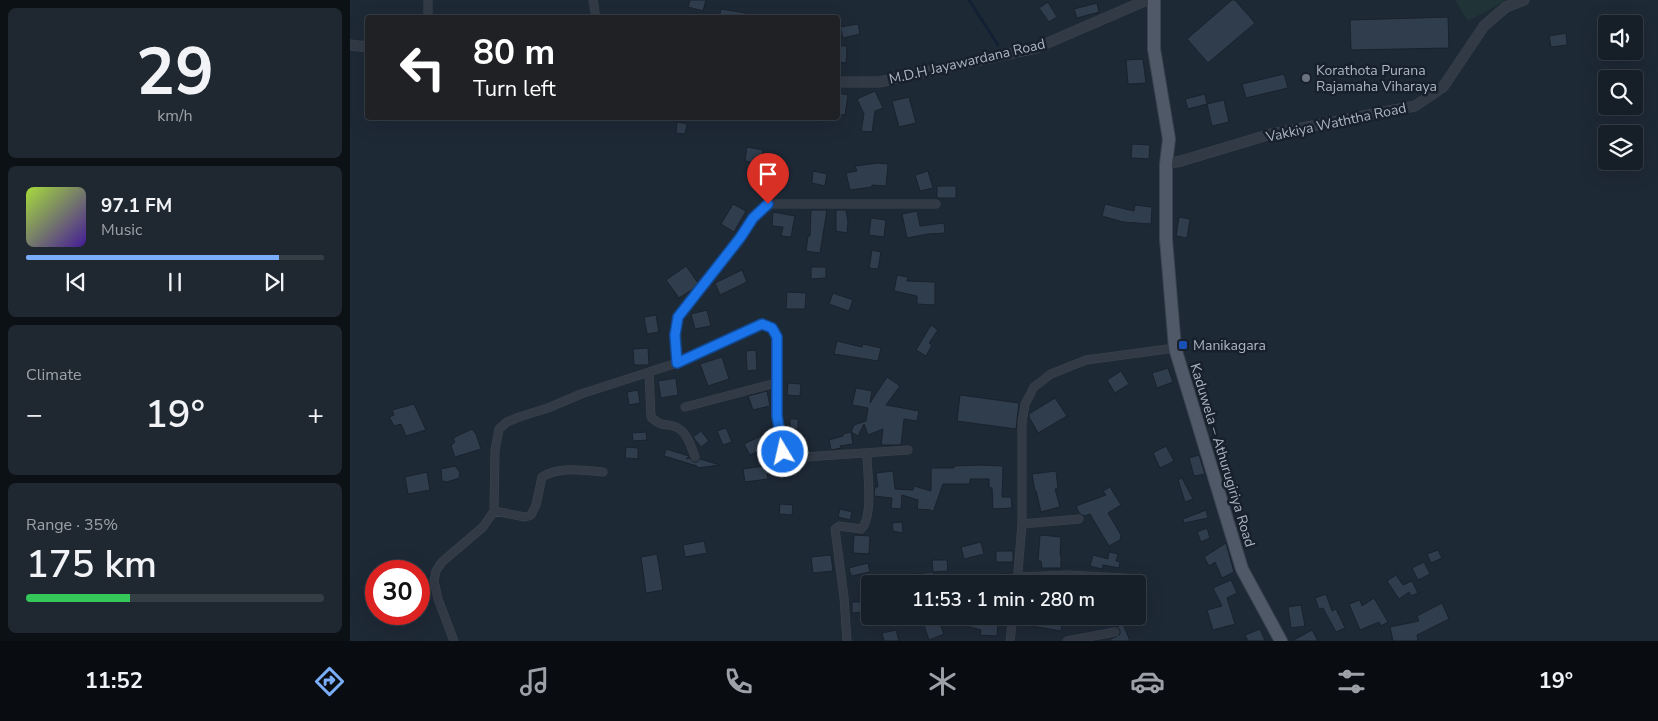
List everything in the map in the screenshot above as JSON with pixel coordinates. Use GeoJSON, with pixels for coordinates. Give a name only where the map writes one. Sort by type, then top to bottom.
{"type":"FeatureCollection","features":[{"type":"Feature","properties":{"kind":"main road","name":"Kaduwela – Athurugiriya Road"},"geometry":{"type":"LineString","coordinates":[[1154,0],[1154,50],[1169,139],[1166,164],[1166,239],[1175,348],[1242,569],[1281,641]]}},
{"type":"Feature","properties":{"kind":"street"},"geometry":{"type":"LineString","coordinates":[[428,0],[428,15]]}},
{"type":"Feature","properties":{"kind":"street"},"geometry":{"type":"LineString","coordinates":[[593,0],[596,15]]}},
{"type":"Feature","properties":{"kind":"street","name":"M.D.H Jayawardana Road"},"geometry":{"type":"LineString","coordinates":[[840,82],[879,82],[1036,48],[1147,0]]}},
{"type":"Feature","properties":{"kind":"street","name":"Vakkiya Waththa Road"},"geometry":{"type":"LineString","coordinates":[[1166,164],[1271,134],[1415,106],[1443,87],[1484,26],[1506,7],[1524,0]]}},
{"type":"Feature","properties":{"kind":"street"},"geometry":{"type":"LineString","coordinates":[[350,46],[365,47]]}},
{"type":"Feature","properties":{"kind":"street"},"geometry":{"type":"LineString","coordinates":[[677,363],[675,335],[678,317],[730,252],[753,218],[768,204],[936,204]]}},
{"type":"Feature","properties":{"kind":"street"},"geometry":{"type":"LineString","coordinates":[[454,641],[438,599],[434,582],[436,571],[442,562],[482,527],[494,511],[495,450],[499,429],[507,422],[548,408],[580,394],[677,363],[762,324],[772,328],[777,337],[777,416],[783,452],[790,458],[908,450]]}},
{"type":"Feature","properties":{"kind":"street"},"geometry":{"type":"LineString","coordinates":[[1017,575],[1022,524],[1022,423],[1025,404],[1034,387],[1051,374],[1086,360],[1175,348]]}},
{"type":"Feature","properties":{"kind":"street"},"geometry":{"type":"LineString","coordinates":[[649,372],[651,417],[657,424],[677,428],[690,440],[695,457]]}},
{"type":"Feature","properties":{"kind":"street"},"geometry":{"type":"LineString","coordinates":[[685,407],[776,382]]}},
{"type":"Feature","properties":{"kind":"street"},"geometry":{"type":"LineString","coordinates":[[847,641],[844,596],[835,529],[839,526],[861,529],[866,525],[868,512],[867,454]]}},
{"type":"Feature","properties":{"kind":"street"},"geometry":{"type":"LineString","coordinates":[[494,511],[525,517],[531,515],[536,505],[542,477],[548,473],[575,469],[603,472]]}},
{"type":"Feature","properties":{"kind":"street"},"geometry":{"type":"LineString","coordinates":[[1022,524],[1079,519]]}},
{"type":"Feature","properties":{"kind":"street"},"geometry":{"type":"LineString","coordinates":[[1010,641],[1012,625]]}},
{"type":"Feature","properties":{"kind":"street"},"geometry":{"type":"LineString","coordinates":[[1067,641],[1115,632]]}},
{"type":"Feature","properties":{"kind":"green space"},"geometry":{"type":"Polygon","coordinates":[[[1455,0],[1507,0],[1468,21],[1455,0]]]}},
{"type":"Feature","properties":{"kind":"building"},"geometry":{"type":"Polygon","coordinates":[[[690,0],[706,0],[703,11],[688,7],[690,0]]]}},
{"type":"Feature","properties":{"kind":"building"},"geometry":{"type":"Polygon","coordinates":[[[1232,0],[1235,0],[1255,23],[1208,63],[1187,39],[1232,0]]]}},
{"type":"Feature","properties":{"kind":"building"},"geometry":{"type":"Polygon","coordinates":[[[1048,2],[1057,17],[1049,22],[1039,8],[1048,2]]]}},
{"type":"Feature","properties":{"kind":"building"},"geometry":{"type":"Polygon","coordinates":[[[1097,3],[1099,12],[1077,18],[1074,9],[1097,3]]]}},
{"type":"Feature","properties":{"kind":"building"},"geometry":{"type":"Polygon","coordinates":[[[721,9],[746,13],[746,15],[720,15],[721,9]]]}},
{"type":"Feature","properties":{"kind":"building"},"geometry":{"type":"Polygon","coordinates":[[[1448,17],[1449,48],[1351,50],[1350,20],[1448,17]]]}},
{"type":"Feature","properties":{"kind":"building"},"geometry":{"type":"Polygon","coordinates":[[[858,24],[860,34],[843,38],[840,27],[858,24]]]}},
{"type":"Feature","properties":{"kind":"building"},"geometry":{"type":"Polygon","coordinates":[[[1566,33],[1567,45],[1551,47],[1549,36],[1566,33]]]}},
{"type":"Feature","properties":{"kind":"building"},"geometry":{"type":"Polygon","coordinates":[[[840,46],[847,46],[846,63],[840,62],[840,46]]]}},
{"type":"Feature","properties":{"kind":"building"},"geometry":{"type":"Polygon","coordinates":[[[1143,59],[1146,83],[1128,84],[1126,60],[1143,59]]]}},
{"type":"Feature","properties":{"kind":"building"},"geometry":{"type":"Polygon","coordinates":[[[1284,74],[1288,88],[1246,98],[1242,84],[1284,74]]]}},
{"type":"Feature","properties":{"kind":"building"},"geometry":{"type":"Polygon","coordinates":[[[875,91],[883,108],[875,111],[872,132],[861,131],[864,114],[857,99],[875,91]]]}},
{"type":"Feature","properties":{"kind":"building"},"geometry":{"type":"Polygon","coordinates":[[[840,93],[848,95],[845,115],[840,114],[840,93]]]}},
{"type":"Feature","properties":{"kind":"building"},"geometry":{"type":"Polygon","coordinates":[[[1205,94],[1207,104],[1188,109],[1185,99],[1205,94]]]}},
{"type":"Feature","properties":{"kind":"building"},"geometry":{"type":"Polygon","coordinates":[[[909,97],[916,123],[899,127],[892,101],[909,97]]]}},
{"type":"Feature","properties":{"kind":"building"},"geometry":{"type":"Polygon","coordinates":[[[1224,100],[1229,122],[1212,126],[1207,104],[1224,100]]]}},
{"type":"Feature","properties":{"kind":"building"},"geometry":{"type":"Polygon","coordinates":[[[677,122],[687,124],[685,134],[676,133],[677,122]]]}},
{"type":"Feature","properties":{"kind":"building"},"geometry":{"type":"Polygon","coordinates":[[[1132,144],[1150,145],[1149,159],[1131,158],[1132,144]]]}},
{"type":"Feature","properties":{"kind":"building"},"geometry":{"type":"Polygon","coordinates":[[[747,147],[763,150],[761,164],[745,161],[747,147]]]}},
{"type":"Feature","properties":{"kind":"building"},"geometry":{"type":"Polygon","coordinates":[[[878,163],[888,164],[886,186],[872,185],[872,187],[850,190],[846,173],[857,171],[855,166],[878,163]]]}},
{"type":"Feature","properties":{"kind":"building"},"geometry":{"type":"Polygon","coordinates":[[[770,164],[780,166],[778,178],[768,176],[770,164]]]}},
{"type":"Feature","properties":{"kind":"building"},"geometry":{"type":"Polygon","coordinates":[[[813,171],[827,174],[825,186],[812,183],[813,171]]]}},
{"type":"Feature","properties":{"kind":"building"},"geometry":{"type":"Polygon","coordinates":[[[928,171],[933,188],[920,191],[915,175],[928,171]]]}},
{"type":"Feature","properties":{"kind":"building"},"geometry":{"type":"Polygon","coordinates":[[[937,186],[956,186],[956,198],[937,198],[937,186]]]}},
{"type":"Feature","properties":{"kind":"building"},"geometry":{"type":"Polygon","coordinates":[[[733,204],[746,211],[734,232],[721,224],[733,204]]]}},
{"type":"Feature","properties":{"kind":"building"},"geometry":{"type":"Polygon","coordinates":[[[1105,204],[1134,211],[1135,205],[1152,207],[1151,224],[1123,222],[1102,216],[1105,204]]]}},
{"type":"Feature","properties":{"kind":"building"},"geometry":{"type":"Polygon","coordinates":[[[811,210],[827,210],[820,253],[806,251],[808,236],[810,236],[811,210]]]}},
{"type":"Feature","properties":{"kind":"building"},"geometry":{"type":"Polygon","coordinates":[[[836,210],[846,210],[847,233],[836,231],[836,210]]]}},
{"type":"Feature","properties":{"kind":"building"},"geometry":{"type":"Polygon","coordinates":[[[917,211],[920,226],[944,223],[945,233],[907,238],[902,214],[917,211]]]}},
{"type":"Feature","properties":{"kind":"building"},"geometry":{"type":"Polygon","coordinates":[[[773,212],[795,216],[791,237],[781,236],[783,227],[772,226],[773,212]]]}},
{"type":"Feature","properties":{"kind":"building"},"geometry":{"type":"Polygon","coordinates":[[[1179,217],[1190,219],[1187,238],[1176,236],[1179,217]]]}},
{"type":"Feature","properties":{"kind":"building"},"geometry":{"type":"Polygon","coordinates":[[[871,218],[886,220],[884,237],[869,235],[871,218]]]}},
{"type":"Feature","properties":{"kind":"building"},"geometry":{"type":"Polygon","coordinates":[[[872,250],[881,252],[878,269],[869,268],[872,250]]]}},
{"type":"Feature","properties":{"kind":"building"},"geometry":{"type":"Polygon","coordinates":[[[686,266],[698,283],[693,289],[679,298],[666,280],[686,266]]]}},
{"type":"Feature","properties":{"kind":"building"},"geometry":{"type":"Polygon","coordinates":[[[811,267],[826,267],[826,278],[811,279],[811,267]]]}},
{"type":"Feature","properties":{"kind":"building"},"geometry":{"type":"Polygon","coordinates":[[[742,270],[747,282],[720,295],[715,283],[742,270]]]}},
{"type":"Feature","properties":{"kind":"building"},"geometry":{"type":"Polygon","coordinates":[[[897,275],[908,277],[907,281],[935,282],[935,305],[917,304],[917,296],[894,291],[897,275]]]}},
{"type":"Feature","properties":{"kind":"building"},"geometry":{"type":"Polygon","coordinates":[[[787,292],[806,293],[805,309],[786,309],[787,292]]]}},
{"type":"Feature","properties":{"kind":"building"},"geometry":{"type":"Polygon","coordinates":[[[833,293],[853,300],[849,311],[829,304],[833,293]]]}},
{"type":"Feature","properties":{"kind":"building"},"geometry":{"type":"Polygon","coordinates":[[[707,310],[711,326],[695,329],[691,314],[707,310]]]}},
{"type":"Feature","properties":{"kind":"building"},"geometry":{"type":"Polygon","coordinates":[[[656,315],[659,332],[647,334],[644,317],[656,315]]]}},
{"type":"Feature","properties":{"kind":"building"},"geometry":{"type":"Polygon","coordinates":[[[931,325],[938,330],[929,343],[932,345],[926,356],[916,350],[931,325]]]}},
{"type":"Feature","properties":{"kind":"building"},"geometry":{"type":"Polygon","coordinates":[[[837,341],[862,347],[863,344],[881,348],[878,361],[834,354],[837,341]]]}},
{"type":"Feature","properties":{"kind":"building"},"geometry":{"type":"Polygon","coordinates":[[[648,348],[649,365],[634,365],[633,349],[648,348]]]}},
{"type":"Feature","properties":{"kind":"building"},"geometry":{"type":"Polygon","coordinates":[[[756,350],[757,370],[747,371],[746,351],[756,350]]]}},
{"type":"Feature","properties":{"kind":"building"},"geometry":{"type":"Polygon","coordinates":[[[722,357],[729,379],[708,386],[700,364],[722,357]]]}},
{"type":"Feature","properties":{"kind":"building"},"geometry":{"type":"Polygon","coordinates":[[[1168,368],[1173,382],[1157,388],[1152,373],[1168,368]]]}},
{"type":"Feature","properties":{"kind":"building"},"geometry":{"type":"Polygon","coordinates":[[[1121,371],[1129,384],[1115,393],[1107,380],[1121,371]]]}},
{"type":"Feature","properties":{"kind":"building"},"geometry":{"type":"Polygon","coordinates":[[[887,377],[900,386],[886,405],[919,411],[917,421],[904,419],[901,445],[881,445],[883,429],[868,435],[864,424],[858,436],[851,432],[854,425],[866,421],[868,408],[852,405],[856,388],[872,391],[870,403],[887,377]]]}},
{"type":"Feature","properties":{"kind":"building"},"geometry":{"type":"Polygon","coordinates":[[[676,378],[678,395],[661,398],[658,381],[676,378]]]}},
{"type":"Feature","properties":{"kind":"building"},"geometry":{"type":"Polygon","coordinates":[[[788,383],[801,384],[800,396],[787,395],[788,383]]]}},
{"type":"Feature","properties":{"kind":"building"},"geometry":{"type":"Polygon","coordinates":[[[638,390],[640,403],[629,405],[627,392],[638,390]]]}},
{"type":"Feature","properties":{"kind":"building"},"geometry":{"type":"Polygon","coordinates":[[[767,391],[770,406],[753,410],[748,396],[767,391]]]}},
{"type":"Feature","properties":{"kind":"building"},"geometry":{"type":"Polygon","coordinates":[[[960,395],[1019,403],[1016,429],[957,421],[960,395]]]}},
{"type":"Feature","properties":{"kind":"building"},"geometry":{"type":"Polygon","coordinates":[[[1055,398],[1067,416],[1038,433],[1029,414],[1055,398]]]}},
{"type":"Feature","properties":{"kind":"building"},"geometry":{"type":"Polygon","coordinates":[[[414,404],[426,430],[406,436],[401,424],[394,426],[389,417],[394,415],[392,410],[414,404]]]}},
{"type":"Feature","properties":{"kind":"building"},"geometry":{"type":"Polygon","coordinates":[[[790,419],[798,419],[798,429],[790,429],[790,419]]]}},
{"type":"Feature","properties":{"kind":"building"},"geometry":{"type":"Polygon","coordinates":[[[726,428],[732,442],[723,445],[717,431],[726,428]]]}},
{"type":"Feature","properties":{"kind":"building"},"geometry":{"type":"Polygon","coordinates":[[[472,429],[476,434],[481,449],[455,457],[451,446],[455,442],[453,438],[472,429]]]}},
{"type":"Feature","properties":{"kind":"building"},"geometry":{"type":"Polygon","coordinates":[[[701,431],[709,441],[701,447],[693,437],[701,431]]]}},
{"type":"Feature","properties":{"kind":"building"},"geometry":{"type":"Polygon","coordinates":[[[646,432],[647,440],[633,441],[632,433],[646,432]]]}},
{"type":"Feature","properties":{"kind":"building"},"geometry":{"type":"Polygon","coordinates":[[[851,432],[853,444],[831,450],[829,440],[851,432]]]}},
{"type":"Feature","properties":{"kind":"building"},"geometry":{"type":"Polygon","coordinates":[[[774,433],[775,443],[750,455],[744,444],[765,434],[774,433]]]}},
{"type":"Feature","properties":{"kind":"building"},"geometry":{"type":"Polygon","coordinates":[[[1166,446],[1174,461],[1160,468],[1153,453],[1166,446]]]}},
{"type":"Feature","properties":{"kind":"building"},"geometry":{"type":"Polygon","coordinates":[[[626,447],[638,448],[638,459],[625,458],[626,447]]]}},
{"type":"Feature","properties":{"kind":"building"},"geometry":{"type":"Polygon","coordinates":[[[666,449],[689,456],[686,459],[689,458],[694,462],[700,459],[720,465],[697,468],[697,466],[664,456],[666,449]]]}},
{"type":"Feature","properties":{"kind":"building"},"geometry":{"type":"Polygon","coordinates":[[[1199,455],[1205,474],[1194,476],[1189,458],[1199,455]]]}},
{"type":"Feature","properties":{"kind":"building"},"geometry":{"type":"Polygon","coordinates":[[[777,464],[767,474],[768,479],[745,482],[743,469],[777,464]]]}},
{"type":"Feature","properties":{"kind":"building"},"geometry":{"type":"Polygon","coordinates":[[[980,465],[1003,466],[1002,497],[1011,497],[1012,508],[993,509],[992,488],[989,487],[989,479],[970,479],[970,484],[943,484],[933,512],[931,510],[917,509],[918,500],[902,495],[901,509],[891,508],[892,498],[874,496],[875,487],[878,487],[876,473],[893,471],[895,489],[913,490],[914,486],[931,491],[931,468],[980,465]]]}},
{"type":"Feature","properties":{"kind":"building"},"geometry":{"type":"Polygon","coordinates":[[[455,466],[460,472],[459,478],[447,482],[442,481],[441,469],[455,466]]]}},
{"type":"Feature","properties":{"kind":"building"},"geometry":{"type":"Polygon","coordinates":[[[1056,471],[1058,488],[1055,489],[1060,507],[1041,512],[1032,474],[1056,471]]]}},
{"type":"Feature","properties":{"kind":"building"},"geometry":{"type":"Polygon","coordinates":[[[427,472],[430,490],[408,494],[405,477],[427,472]]]}},
{"type":"Feature","properties":{"kind":"building"},"geometry":{"type":"Polygon","coordinates":[[[1182,478],[1193,499],[1185,502],[1178,480],[1182,478]]]}},
{"type":"Feature","properties":{"kind":"building"},"geometry":{"type":"Polygon","coordinates":[[[1110,487],[1121,505],[1108,513],[1121,535],[1120,540],[1109,546],[1090,514],[1084,516],[1079,513],[1076,506],[1106,495],[1103,491],[1110,487]]]}},
{"type":"Feature","properties":{"kind":"building"},"geometry":{"type":"Polygon","coordinates":[[[780,504],[793,505],[792,515],[779,514],[780,504]]]}},
{"type":"Feature","properties":{"kind":"building"},"geometry":{"type":"Polygon","coordinates":[[[840,509],[852,512],[850,520],[838,517],[840,509]]]}},
{"type":"Feature","properties":{"kind":"building"},"geometry":{"type":"Polygon","coordinates":[[[1206,510],[1208,518],[1184,523],[1183,519],[1206,510]]]}},
{"type":"Feature","properties":{"kind":"building"},"geometry":{"type":"Polygon","coordinates":[[[902,522],[903,533],[893,531],[892,523],[902,522]]]}},
{"type":"Feature","properties":{"kind":"building"},"geometry":{"type":"Polygon","coordinates":[[[1207,528],[1210,538],[1201,542],[1197,532],[1207,528]]]}},
{"type":"Feature","properties":{"kind":"building"},"geometry":{"type":"Polygon","coordinates":[[[854,535],[870,536],[869,554],[853,553],[854,535]]]}},
{"type":"Feature","properties":{"kind":"building"},"geometry":{"type":"Polygon","coordinates":[[[1040,535],[1061,537],[1061,568],[1042,568],[1041,561],[1038,561],[1040,535]]]}},
{"type":"Feature","properties":{"kind":"building"},"geometry":{"type":"Polygon","coordinates":[[[704,541],[707,553],[685,557],[683,545],[704,541]]]}},
{"type":"Feature","properties":{"kind":"building"},"geometry":{"type":"Polygon","coordinates":[[[981,542],[984,554],[964,559],[961,547],[981,542]]]}},
{"type":"Feature","properties":{"kind":"building"},"geometry":{"type":"Polygon","coordinates":[[[1226,543],[1234,572],[1222,578],[1215,562],[1209,566],[1204,557],[1226,543]]]}},
{"type":"Feature","properties":{"kind":"building"},"geometry":{"type":"Polygon","coordinates":[[[1438,550],[1442,558],[1431,563],[1427,554],[1438,550]]]}},
{"type":"Feature","properties":{"kind":"building"},"geometry":{"type":"Polygon","coordinates":[[[996,551],[1013,551],[1013,562],[996,562],[996,551]]]}},
{"type":"Feature","properties":{"kind":"building"},"geometry":{"type":"Polygon","coordinates":[[[1109,552],[1118,554],[1116,561],[1120,562],[1119,568],[1103,565],[1102,569],[1090,566],[1093,555],[1108,559],[1109,552]]]}},
{"type":"Feature","properties":{"kind":"building"},"geometry":{"type":"Polygon","coordinates":[[[657,554],[663,590],[646,593],[641,557],[657,554]]]}},
{"type":"Feature","properties":{"kind":"building"},"geometry":{"type":"Polygon","coordinates":[[[831,555],[833,571],[813,573],[811,557],[831,555]]]}},
{"type":"Feature","properties":{"kind":"building"},"geometry":{"type":"Polygon","coordinates":[[[932,560],[947,560],[948,571],[933,572],[932,560]]]}},
{"type":"Feature","properties":{"kind":"building"},"geometry":{"type":"Polygon","coordinates":[[[1424,562],[1430,574],[1418,580],[1412,568],[1424,562]]]}},
{"type":"Feature","properties":{"kind":"building"},"geometry":{"type":"Polygon","coordinates":[[[868,563],[870,572],[851,576],[849,568],[868,563]]]}},
{"type":"Feature","properties":{"kind":"building"},"geometry":{"type":"Polygon","coordinates":[[[933,572],[933,575],[908,575],[933,572]]]}},
{"type":"Feature","properties":{"kind":"building"},"geometry":{"type":"Polygon","coordinates":[[[1396,575],[1403,585],[1412,581],[1418,593],[1411,596],[1409,592],[1399,599],[1387,581],[1396,575]]]}},
{"type":"Feature","properties":{"kind":"building"},"geometry":{"type":"Polygon","coordinates":[[[1231,580],[1237,593],[1227,598],[1235,624],[1213,630],[1207,610],[1222,606],[1213,588],[1231,580]]]}},
{"type":"Feature","properties":{"kind":"building"},"geometry":{"type":"Polygon","coordinates":[[[1326,594],[1332,611],[1336,609],[1345,628],[1336,632],[1323,608],[1319,609],[1315,598],[1326,594]]]}},
{"type":"Feature","properties":{"kind":"building"},"geometry":{"type":"Polygon","coordinates":[[[1374,598],[1388,622],[1381,626],[1379,622],[1360,630],[1349,604],[1360,600],[1362,606],[1374,598]]]}},
{"type":"Feature","properties":{"kind":"building"},"geometry":{"type":"Polygon","coordinates":[[[852,602],[861,602],[861,612],[852,613],[852,602]]]}},
{"type":"Feature","properties":{"kind":"building"},"geometry":{"type":"Polygon","coordinates":[[[1442,603],[1449,619],[1417,635],[1418,641],[1393,641],[1390,627],[1419,621],[1417,616],[1442,603]]]}},
{"type":"Feature","properties":{"kind":"building"},"geometry":{"type":"Polygon","coordinates":[[[1301,605],[1305,626],[1291,628],[1288,607],[1301,605]]]}},
{"type":"Feature","properties":{"kind":"building"},"geometry":{"type":"Polygon","coordinates":[[[924,625],[940,625],[944,634],[929,640],[924,625]]]}},
{"type":"Feature","properties":{"kind":"building"},"geometry":{"type":"Polygon","coordinates":[[[962,625],[998,625],[997,636],[980,635],[981,630],[962,625]]]}},
{"type":"Feature","properties":{"kind":"building"},"geometry":{"type":"Polygon","coordinates":[[[1032,625],[1062,625],[1061,631],[1032,625]]]}},
{"type":"Feature","properties":{"kind":"building"},"geometry":{"type":"Polygon","coordinates":[[[1123,625],[1130,641],[1111,641],[1110,639],[1120,634],[1120,630],[1117,627],[1123,625]]]}},
{"type":"Feature","properties":{"kind":"building"},"geometry":{"type":"Polygon","coordinates":[[[1260,629],[1265,641],[1248,641],[1245,635],[1260,629]]]}},
{"type":"Feature","properties":{"kind":"building"},"geometry":{"type":"Polygon","coordinates":[[[896,630],[899,641],[884,641],[882,633],[896,630]]]}},
{"type":"Feature","properties":{"kind":"building"},"geometry":{"type":"Polygon","coordinates":[[[1312,630],[1318,641],[1292,641],[1312,630]]]}},
{"type":"Feature","properties":{"kind":"waterway"},"geometry":{"type":"LineString","coordinates":[[969,0],[998,45]]}},
{"type":"Feature","properties":{"kind":"place","name":"Korathota Purana Rajamaha Viharaya"},"geometry":{"type":"Point","coordinates":[1306,78]}},
{"type":"Feature","properties":{"kind":"place","name":"Manikagara"},"geometry":{"type":"Point","coordinates":[1183,345]}},
{"type":"Feature","properties":{"kind":"route"},"geometry":{"type":"LineString","coordinates":[[768,204],[753,218],[704,286],[678,317],[675,335],[677,363],[762,324],[772,328],[777,337],[777,416],[783,452]]}}]}
